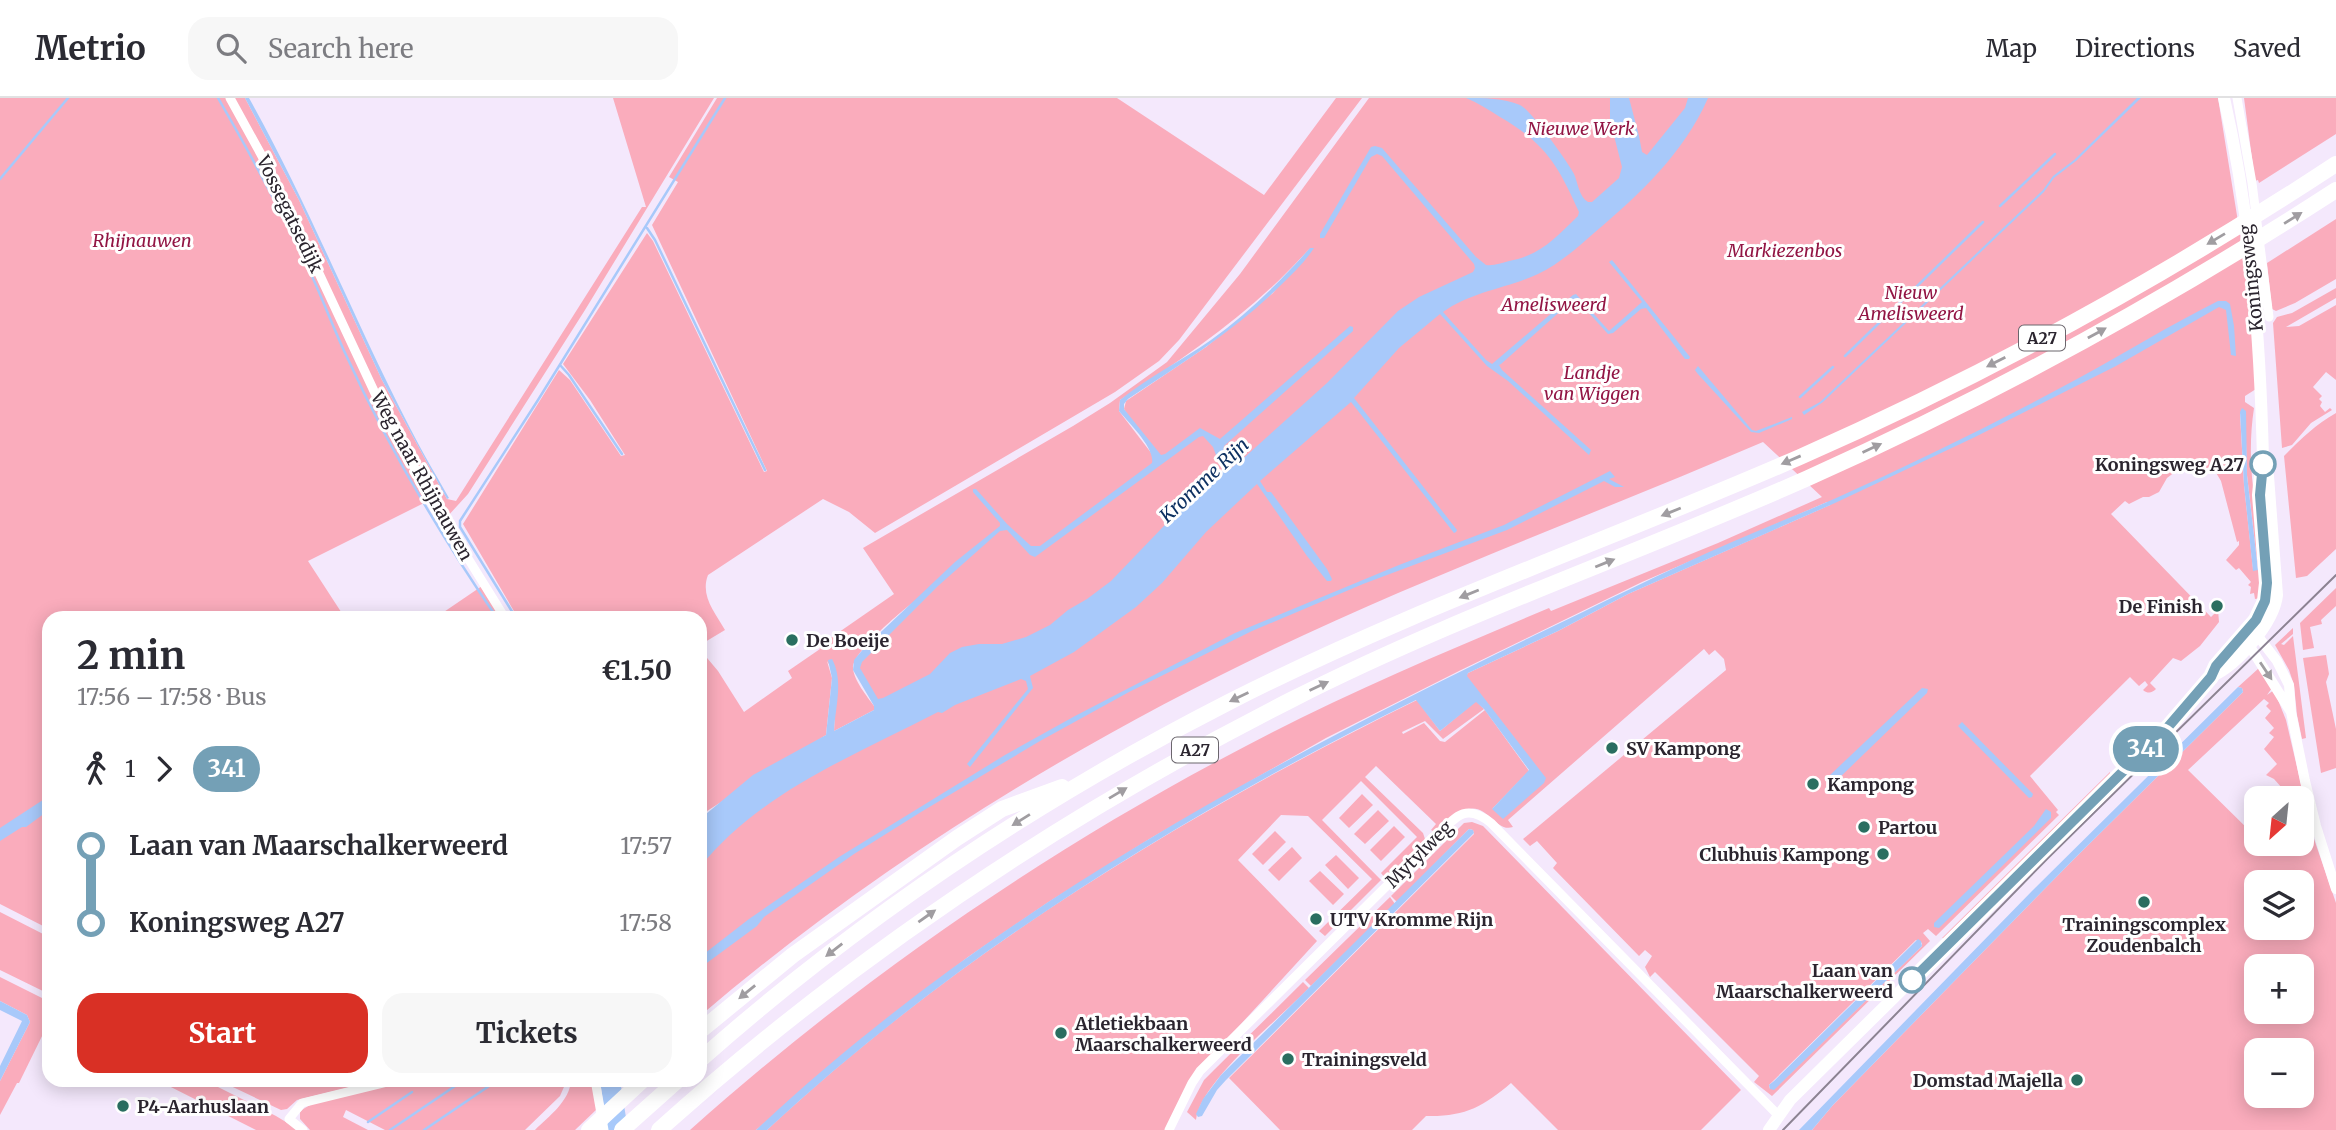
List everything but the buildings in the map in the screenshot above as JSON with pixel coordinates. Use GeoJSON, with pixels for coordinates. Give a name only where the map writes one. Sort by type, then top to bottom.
{"type":"FeatureCollection","features":[{"type":"Feature","properties":{"kind":"highway","name":"A27"},"geometry":{"type":"LineString","coordinates":[[707,1054],[786,987],[846,941],[984,844],[1101,772],[1231,701],[1321,657],[1770,470],[1944,388],[2138,285],[2336,164]]}},
{"type":"Feature","properties":{"kind":"highway","name":"A27"},"geometry":{"type":"LineString","coordinates":[[659,1130],[741,1058],[872,956],[984,877],[1161,768],[1295,698],[1384,656],[1810,477],[1964,404],[2198,276],[2336,190]]}},
{"type":"Feature","properties":{"kind":"highway","name":"A27"},"geometry":{"type":"LineString","coordinates":[[707,1025],[793,955],[1002,809],[1101,772]]}},
{"type":"Feature","properties":{"kind":"highway"},"geometry":{"type":"LineString","coordinates":[[595,1128],[635,1087]]}},
{"type":"Feature","properties":{"kind":"highway"},"geometry":{"type":"LineString","coordinates":[[628,1125],[670,1087]]}},
{"type":"Feature","properties":{"kind":"main road","name":"Koningsweg"},"geometry":{"type":"LineString","coordinates":[[2224,98],[2247,187],[2257,321],[2263,459],[2268,476],[2272,583],[2276,606],[2268,622],[2250,638]]}},
{"type":"Feature","properties":{"kind":"main road"},"geometry":{"type":"LineString","coordinates":[[1769,1130],[1790,1100],[2168,727],[2211,677],[2216,666],[2250,638]]}},
{"type":"Feature","properties":{"kind":"main road"},"geometry":{"type":"LineString","coordinates":[[1759,1130],[1778,1115]]}},
{"type":"Feature","properties":{"kind":"street","name":"Vossegatsedijk"},"geometry":{"type":"LineString","coordinates":[[230,98],[309,251],[345,332]]}},
{"type":"Feature","properties":{"kind":"street","name":"Koningsweg"},"geometry":{"type":"LineString","coordinates":[[2237,98],[2247,187],[2264,265],[2269,317]]}},
{"type":"Feature","properties":{"kind":"street","name":"Weg naar Rhijnauwen"},"geometry":{"type":"LineString","coordinates":[[345,332],[394,432],[501,611]]}},
{"type":"Feature","properties":{"kind":"street"},"geometry":{"type":"LineString","coordinates":[[2250,638],[2274,655],[2286,678],[2316,826],[2336,889]]}},
{"type":"Feature","properties":{"kind":"street","name":"Mytylweg"},"geometry":{"type":"LineString","coordinates":[[1169,1130],[1200,1071],[1452,821],[1462,813],[1469,812],[1482,816],[1498,830],[1778,1115]]}},
{"type":"Feature","properties":{"kind":"street"},"geometry":{"type":"LineString","coordinates":[[303,1130],[289,1119],[302,1103],[367,1087]]}},
{"type":"Feature","properties":{"kind":"street"},"geometry":{"type":"LineString","coordinates":[[595,1087],[595,1128]]}},
{"type":"Feature","properties":{"kind":"green space","name":"Rhijnauwen"},"geometry":{"type":"Polygon","coordinates":[[[0,98],[229,98],[269,172],[398,447],[428,501],[308,561],[340,611],[42,611],[42,925],[0,904],[0,98]]]}},
{"type":"Feature","properties":{"kind":"green space"},"geometry":{"type":"Polygon","coordinates":[[[234,98],[245,98],[299,200],[382,380],[447,499],[456,501],[642,207],[646,207],[613,98],[714,98],[585,310],[468,494],[447,517],[411,459],[332,298],[275,171],[234,98]]]}},
{"type":"Feature","properties":{"kind":"green space"},"geometry":{"type":"Polygon","coordinates":[[[717,98],[1117,98],[1264,195],[1336,98],[1362,98],[1179,340],[1159,361],[1115,392],[875,533],[849,512],[823,499],[708,575],[707,597],[725,630],[707,641],[707,611],[514,611],[463,524],[559,370],[570,380],[621,456],[625,455],[563,364],[647,233],[764,472],[767,471],[652,225],[678,182],[669,177],[717,98]]]}},
{"type":"Feature","properties":{"kind":"green space"},"geometry":{"type":"Polygon","coordinates":[[[1369,98],[2218,98],[2250,296],[2256,389],[2245,396],[2245,402],[2254,408],[2251,457],[2263,585],[2260,598],[2255,599],[2254,593],[2250,594],[2251,587],[2248,585],[2251,582],[2239,568],[2236,570],[2226,560],[2239,545],[2239,541],[2237,542],[2221,481],[2215,471],[2188,462],[2167,478],[2159,492],[2129,504],[2125,501],[2111,514],[2211,617],[2218,610],[2219,622],[2200,646],[2181,661],[2173,658],[2150,683],[2156,689],[2153,691],[2143,690],[2148,685],[2145,681],[2139,686],[2130,677],[2030,776],[2058,810],[2056,812],[2059,815],[1936,936],[1928,929],[1923,933],[1930,941],[1772,1096],[1754,1082],[1759,1076],[1655,972],[1650,977],[1645,967],[1652,956],[1645,950],[1639,956],[1553,868],[1557,863],[1537,841],[1530,846],[1523,839],[1726,670],[1724,659],[1715,650],[1709,655],[1704,649],[1508,820],[1513,827],[1502,826],[1481,811],[1468,809],[1435,832],[1431,830],[1436,824],[1376,766],[1365,777],[1423,833],[1426,842],[1391,878],[1385,878],[1381,873],[1417,837],[1361,781],[1322,820],[1381,880],[1325,936],[1319,931],[1372,879],[1308,816],[1281,815],[1238,860],[1317,941],[1208,1060],[1167,1130],[767,1130],[840,1065],[916,1004],[1076,891],[1244,791],[1417,700],[1440,731],[1476,701],[1484,709],[1443,739],[1425,721],[1402,732],[1403,734],[1424,723],[1440,741],[1445,742],[1485,710],[1529,771],[1492,809],[1545,778],[1466,676],[1468,673],[1558,631],[1628,594],[1830,505],[1827,502],[1642,582],[1326,738],[1151,838],[1047,903],[968,957],[888,1018],[756,1130],[690,1130],[820,1021],[887,970],[1026,874],[1172,786],[1283,727],[1396,674],[1549,608],[1551,611],[1718,543],[1822,497],[1763,442],[1334,621],[1122,727],[975,814],[834,910],[707,1010],[707,846],[750,800],[886,723],[856,665],[919,598],[881,630],[855,661],[853,668],[856,678],[874,710],[834,731],[837,677],[827,661],[832,678],[826,735],[707,811],[707,658],[744,712],[792,678],[788,671],[820,649],[819,646],[894,594],[863,548],[1073,426],[1167,362],[1240,274],[1369,98]],[[1310,248],[1244,312],[1120,400],[1119,411],[1152,454],[1124,409],[1126,401],[1206,347],[1273,293],[1310,248]],[[2245,410],[2240,414],[2244,485],[2253,569],[2258,570],[2247,475],[2245,410]],[[1916,940],[1769,1085],[1770,1089],[1774,1089],[1922,946],[1922,943],[1916,940]]]}},
{"type":"Feature","properties":{"kind":"green space"},"geometry":{"type":"Polygon","coordinates":[[[2244,98],[2336,98],[2336,134],[2259,183],[2258,180],[2255,181],[2244,98]]]}},
{"type":"Feature","properties":{"kind":"green space"},"geometry":{"type":"Polygon","coordinates":[[[2336,219],[2336,279],[2295,303],[2276,311],[2272,309],[2267,263],[2336,219]]]}},
{"type":"Feature","properties":{"kind":"green space"},"geometry":{"type":"Polygon","coordinates":[[[2336,288],[2336,298],[2286,327],[2299,326],[2336,305],[2336,380],[2326,372],[2313,387],[2322,396],[2319,399],[2322,402],[2320,406],[2325,412],[2330,408],[2332,410],[2311,423],[2292,445],[2282,448],[2273,323],[2277,317],[2292,313],[2336,288]]]}},
{"type":"Feature","properties":{"kind":"green space"},"geometry":{"type":"Polygon","coordinates":[[[2336,413],[2336,549],[2307,576],[2296,578],[2284,456],[2315,427],[2336,413]]]}},
{"type":"Feature","properties":{"kind":"green space"},"geometry":{"type":"Polygon","coordinates":[[[482,586],[498,611],[445,611],[482,586]]]}},
{"type":"Feature","properties":{"kind":"green space"},"geometry":{"type":"Polygon","coordinates":[[[2336,588],[2336,606],[2321,620],[2322,624],[2310,627],[2314,648],[2303,650],[2300,623],[2336,588]]]}},
{"type":"Feature","properties":{"kind":"green space"},"geometry":{"type":"Polygon","coordinates":[[[2293,628],[2293,634],[2281,644],[2284,645],[2293,636],[2306,738],[2302,739],[2294,685],[2275,645],[2293,628]]]}},
{"type":"Feature","properties":{"kind":"green space"},"geometry":{"type":"Polygon","coordinates":[[[2326,655],[2329,674],[2326,682],[2336,729],[2336,768],[2321,773],[2303,658],[2326,655]]]}},
{"type":"Feature","properties":{"kind":"green space","name":"Trainingscomplex Zoudenbalch"},"geometry":{"type":"Polygon","coordinates":[[[2259,668],[2272,688],[2267,695],[2274,690],[2286,720],[2301,786],[2280,786],[2266,775],[2277,764],[2264,749],[2274,737],[2269,733],[2274,728],[2265,718],[2271,711],[2266,706],[2269,703],[2264,699],[2188,770],[2244,825],[2244,856],[2314,856],[2314,839],[2336,903],[2336,1130],[1812,1130],[1833,1105],[2073,860],[2243,692],[2242,688],[2238,687],[2259,668]]]}},
{"type":"Feature","properties":{"kind":"green space"},"geometry":{"type":"Polygon","coordinates":[[[2110,772],[2110,778],[1947,939],[1942,938],[2110,772]]]}},
{"type":"Feature","properties":{"kind":"green space"},"geometry":{"type":"Polygon","coordinates":[[[1362,794],[1373,805],[1349,828],[1339,818],[1362,794]]]}},
{"type":"Feature","properties":{"kind":"green space"},"geometry":{"type":"Polygon","coordinates":[[[1378,810],[1389,821],[1365,844],[1354,834],[1378,810]]]}},
{"type":"Feature","properties":{"kind":"green space"},"geometry":{"type":"Polygon","coordinates":[[[1472,822],[1483,826],[1741,1090],[1701,1130],[1558,1130],[1511,1083],[1472,1109],[1451,1115],[1426,1116],[1412,1130],[1280,1130],[1229,1078],[1474,834],[1473,830],[1469,829],[1397,902],[1391,896],[1464,823],[1472,822]]]}},
{"type":"Feature","properties":{"kind":"green space"},"geometry":{"type":"Polygon","coordinates":[[[1394,826],[1405,837],[1381,861],[1370,850],[1394,826]]]}},
{"type":"Feature","properties":{"kind":"green space"},"geometry":{"type":"Polygon","coordinates":[[[1275,831],[1286,842],[1263,865],[1252,854],[1275,831]]]}},
{"type":"Feature","properties":{"kind":"green space"},"geometry":{"type":"Polygon","coordinates":[[[1292,847],[1302,858],[1279,881],[1268,870],[1292,847]]]}},
{"type":"Feature","properties":{"kind":"green space"},"geometry":{"type":"Polygon","coordinates":[[[1336,855],[1359,878],[1348,889],[1325,865],[1336,855]]]}},
{"type":"Feature","properties":{"kind":"green space"},"geometry":{"type":"Polygon","coordinates":[[[1320,871],[1344,894],[1333,905],[1309,881],[1320,871]]]}},
{"type":"Feature","properties":{"kind":"green space"},"geometry":{"type":"Polygon","coordinates":[[[1390,897],[1395,904],[1311,986],[1305,980],[1390,897]]]}},
{"type":"Feature","properties":{"kind":"green space"},"geometry":{"type":"Polygon","coordinates":[[[0,912],[42,933],[42,991],[0,970],[0,912]]]}},
{"type":"Feature","properties":{"kind":"green space"},"geometry":{"type":"Polygon","coordinates":[[[0,977],[42,998],[42,1036],[0,1115],[0,1081],[30,1022],[27,1015],[0,1001],[0,977]]]}},
{"type":"Feature","properties":{"kind":"green space"},"geometry":{"type":"Polygon","coordinates":[[[1303,982],[1309,988],[1226,1069],[1201,1105],[1196,1120],[1187,1112],[1204,1080],[1303,982]]]}},
{"type":"Feature","properties":{"kind":"green space"},"geometry":{"type":"Polygon","coordinates":[[[171,1087],[218,1087],[299,1130],[256,1130],[171,1087]]]}},
{"type":"Feature","properties":{"kind":"green space"},"geometry":{"type":"Polygon","coordinates":[[[233,1087],[351,1087],[297,1100],[287,1109],[281,1110],[233,1087]]]}},
{"type":"Feature","properties":{"kind":"green space"},"geometry":{"type":"Polygon","coordinates":[[[375,1087],[564,1087],[560,1096],[525,1130],[385,1130],[346,1110],[343,1117],[368,1130],[310,1130],[300,1119],[300,1112],[308,1106],[375,1087]]]}},
{"type":"Feature","properties":{"kind":"green space"},"geometry":{"type":"Polygon","coordinates":[[[594,1087],[597,1109],[575,1130],[535,1130],[563,1101],[570,1088],[594,1087]]]}},
{"type":"Feature","properties":{"kind":"water"},"geometry":{"type":"Polygon","coordinates":[[[245,98],[249,98],[271,138],[389,387],[449,498],[447,499],[382,380],[299,200],[245,98]]]}},
{"type":"Feature","properties":{"kind":"water"},"geometry":{"type":"Polygon","coordinates":[[[1466,98],[1500,100],[1525,109],[1548,136],[1574,174],[1583,197],[1592,202],[1619,178],[1622,167],[1610,120],[1610,98],[1629,98],[1642,152],[1647,155],[1685,108],[1688,98],[1708,98],[1674,155],[1628,203],[1574,250],[1538,274],[1477,295],[1443,312],[1492,364],[1576,294],[1609,331],[1642,302],[1609,262],[1612,260],[1689,359],[1685,359],[1646,308],[1608,334],[1578,301],[1573,300],[1499,365],[1591,450],[1589,455],[1508,381],[1487,366],[1440,314],[1399,348],[1354,398],[1456,532],[1454,533],[1351,402],[1260,481],[1327,569],[1331,581],[1327,581],[1307,556],[1257,484],[1206,532],[1162,583],[1136,607],[1074,652],[1030,676],[1033,688],[970,767],[967,764],[1028,689],[1026,681],[1021,679],[955,705],[942,713],[938,712],[842,760],[780,796],[751,817],[707,859],[707,813],[753,775],[826,735],[832,678],[828,660],[832,659],[838,676],[834,731],[874,710],[853,670],[854,660],[955,562],[1000,526],[973,489],[976,489],[1031,546],[1040,546],[1152,463],[1146,443],[1119,411],[1120,400],[1225,330],[1263,297],[1310,248],[1314,248],[1294,272],[1246,317],[1208,346],[1128,399],[1124,409],[1161,455],[1200,428],[1220,439],[1350,326],[1353,331],[1224,446],[1222,463],[1219,463],[1213,447],[1203,436],[1199,437],[1035,557],[1007,530],[1000,531],[938,586],[862,662],[860,668],[878,699],[930,674],[950,653],[962,647],[1002,644],[1026,637],[1050,625],[1087,599],[1111,581],[1186,503],[1222,471],[1231,468],[1246,456],[1327,383],[1398,311],[1419,297],[1473,272],[1474,264],[1382,156],[1377,154],[1371,157],[1324,238],[1320,238],[1371,147],[1382,148],[1476,257],[1486,265],[1530,255],[1578,216],[1579,212],[1557,168],[1539,146],[1466,98]]]}},
{"type":"Feature","properties":{"kind":"water"},"geometry":{"type":"Polygon","coordinates":[[[2137,98],[2141,98],[2076,161],[2054,178],[2044,192],[1823,402],[1804,415],[1802,412],[1820,402],[2137,98]]]}},
{"type":"Feature","properties":{"kind":"water"},"geometry":{"type":"Polygon","coordinates":[[[2218,301],[2230,304],[2236,356],[2231,355],[2226,310],[2219,307],[2116,366],[1975,437],[1835,503],[1628,594],[1558,631],[1468,673],[1467,676],[1546,778],[1544,783],[1503,819],[1492,809],[1529,770],[1476,702],[1440,731],[1416,700],[1243,790],[1076,891],[916,1004],[840,1065],[767,1130],[756,1130],[843,1053],[934,982],[1028,915],[1125,853],[1225,795],[1429,687],[1608,600],[1957,441],[2218,301]]]}},
{"type":"Feature","properties":{"kind":"water"},"geometry":{"type":"Polygon","coordinates":[[[1698,366],[1752,430],[1792,419],[1759,433],[1751,432],[1697,373],[1695,370],[1698,366]]]}},
{"type":"Feature","properties":{"kind":"water"},"geometry":{"type":"Polygon","coordinates":[[[2242,408],[2246,411],[2247,475],[2258,570],[2253,571],[2244,485],[2240,412],[2242,408]]]}},
{"type":"Feature","properties":{"kind":"water"},"geometry":{"type":"Polygon","coordinates":[[[1610,471],[1615,477],[1609,479],[1624,487],[1615,487],[1604,481],[1507,530],[1363,584],[1252,631],[1129,692],[1040,741],[854,854],[764,917],[757,926],[707,963],[707,952],[839,857],[1005,755],[1075,716],[1235,633],[1504,525],[1610,471]]]}},
{"type":"Feature","properties":{"kind":"water"},"geometry":{"type":"Polygon","coordinates":[[[2238,687],[2242,688],[2243,692],[2073,860],[1833,1105],[1812,1130],[1799,1130],[2032,891],[2238,687]]]}},
{"type":"Feature","properties":{"kind":"water"},"geometry":{"type":"Polygon","coordinates":[[[1922,688],[1928,689],[1927,693],[1835,782],[1829,776],[1922,688]]]}},
{"type":"Feature","properties":{"kind":"water"},"geometry":{"type":"Polygon","coordinates":[[[1962,722],[2033,794],[2032,797],[2029,798],[1958,726],[1962,722]]]}},
{"type":"Feature","properties":{"kind":"water"},"geometry":{"type":"Polygon","coordinates":[[[42,801],[42,815],[26,827],[0,841],[0,828],[42,801]]]}},
{"type":"Feature","properties":{"kind":"water"},"geometry":{"type":"Polygon","coordinates":[[[2046,809],[2051,812],[2051,818],[1939,928],[1934,927],[1934,923],[2034,826],[2046,809]]]}},
{"type":"Feature","properties":{"kind":"water"},"geometry":{"type":"Polygon","coordinates":[[[1469,829],[1474,833],[1226,1080],[1202,1116],[1198,1117],[1196,1114],[1203,1099],[1221,1075],[1469,829]]]}},
{"type":"Feature","properties":{"kind":"water"},"geometry":{"type":"Polygon","coordinates":[[[1918,939],[1922,946],[1774,1090],[1770,1089],[1769,1085],[1918,939]]]}},
{"type":"Feature","properties":{"kind":"water"},"geometry":{"type":"Polygon","coordinates":[[[0,1001],[27,1015],[30,1022],[0,1081],[0,1066],[22,1021],[0,1010],[0,1001]]]}},
{"type":"Feature","properties":{"kind":"water"},"geometry":{"type":"Polygon","coordinates":[[[601,1087],[621,1087],[628,1130],[607,1130],[601,1087]]]}},
{"type":"Feature","properties":{"kind":"waterway"},"geometry":{"type":"LineString","coordinates":[[0,179],[68,98]]}},
{"type":"Feature","properties":{"kind":"waterway"},"geometry":{"type":"LineString","coordinates":[[218,98],[293,237],[362,389],[397,456],[435,522],[492,611]]}},
{"type":"Feature","properties":{"kind":"waterway"},"geometry":{"type":"LineString","coordinates":[[512,611],[460,527],[460,521],[725,98]]}},
{"type":"Feature","properties":{"kind":"waterway"},"geometry":{"type":"LineString","coordinates":[[2000,206],[2055,154]]}},
{"type":"Feature","properties":{"kind":"waterway"},"geometry":{"type":"LineString","coordinates":[[1845,356],[1983,222]]}},
{"type":"Feature","properties":{"kind":"waterway"},"geometry":{"type":"LineString","coordinates":[[647,228],[765,470]]}},
{"type":"Feature","properties":{"kind":"waterway"},"geometry":{"type":"LineString","coordinates":[[560,365],[622,454]]}},
{"type":"Feature","properties":{"kind":"waterway"},"geometry":{"type":"LineString","coordinates":[[1800,397],[1833,367]]}},
{"type":"Feature","properties":{"kind":"waterway"},"geometry":{"type":"LineString","coordinates":[[390,1130],[454,1087]]}},
{"type":"Feature","properties":{"kind":"waterway"},"geometry":{"type":"LineString","coordinates":[[424,1130],[488,1087]]}},
{"type":"Feature","properties":{"kind":"waterway"},"geometry":{"type":"LineString","coordinates":[[368,1122],[412,1092]]}},
{"type":"Feature","properties":{"kind":"tram line"},"geometry":{"type":"LineString","coordinates":[[1783,1130],[2048,858],[2336,575]]}},
{"type":"Feature","properties":{"kind":"bus line","name":"341"},"geometry":{"type":"LineString","coordinates":[[1912,980],[2178,717],[2211,677],[2216,666],[2256,620],[2265,601],[2267,583],[2260,495],[2263,464]]}},
{"type":"Feature","properties":{"kind":"place","name":"Koningsweg A27"},"geometry":{"type":"Point","coordinates":[2263,464]}},
{"type":"Feature","properties":{"kind":"place","name":"De Finish"},"geometry":{"type":"Point","coordinates":[2217,606]}},
{"type":"Feature","properties":{"kind":"place","name":"De Boeije"},"geometry":{"type":"Point","coordinates":[792,640]}},
{"type":"Feature","properties":{"kind":"place","name":"SV Kampong"},"geometry":{"type":"Point","coordinates":[1612,748]}},
{"type":"Feature","properties":{"kind":"place","name":"Kampong"},"geometry":{"type":"Point","coordinates":[1813,784]}},
{"type":"Feature","properties":{"kind":"place","name":"Partou"},"geometry":{"type":"Point","coordinates":[1864,827]}},
{"type":"Feature","properties":{"kind":"place","name":"Clubhuis Kampong"},"geometry":{"type":"Point","coordinates":[1883,854]}},
{"type":"Feature","properties":{"kind":"place","name":"Trainingscomplex Zoudenbalch"},"geometry":{"type":"Point","coordinates":[2144,902]}},
{"type":"Feature","properties":{"kind":"place","name":"UTV Kromme Rijn"},"geometry":{"type":"Point","coordinates":[1316,919]}},
{"type":"Feature","properties":{"kind":"place","name":"Laan van Maarschalkerweerd"},"geometry":{"type":"Point","coordinates":[1912,980]}},
{"type":"Feature","properties":{"kind":"place","name":"Atletiekbaan Maarschalkerweerd"},"geometry":{"type":"Point","coordinates":[1061,1033]}},
{"type":"Feature","properties":{"kind":"place","name":"Trainingsveld"},"geometry":{"type":"Point","coordinates":[1288,1059]}},
{"type":"Feature","properties":{"kind":"place","name":"Domstad Majella"},"geometry":{"type":"Point","coordinates":[2077,1080]}},
{"type":"Feature","properties":{"kind":"place","name":"P4-Aarhuslaan"},"geometry":{"type":"Point","coordinates":[123,1106]}},
{"type":"Feature","properties":{"kind":"park label","name":"Nieuwe Werk"},"geometry":{"type":"Point","coordinates":[1581,128]}},
{"type":"Feature","properties":{"kind":"park label","name":"Markiezenbos"},"geometry":{"type":"Point","coordinates":[1785,250]}},
{"type":"Feature","properties":{"kind":"park label","name":"Nieuw Amelisweerd"},"geometry":{"type":"Point","coordinates":[1911,302]}},
{"type":"Feature","properties":{"kind":"park label","name":"Amelisweerd"},"geometry":{"type":"Point","coordinates":[1554,304]}},
{"type":"Feature","properties":{"kind":"park label","name":"Landje van Wiggen"},"geometry":{"type":"Point","coordinates":[1592,382]}},
{"type":"Feature","properties":{"kind":"water label","name":"Kromme Rijn"},"geometry":{"type":"Point","coordinates":[1204,480]}}]}
